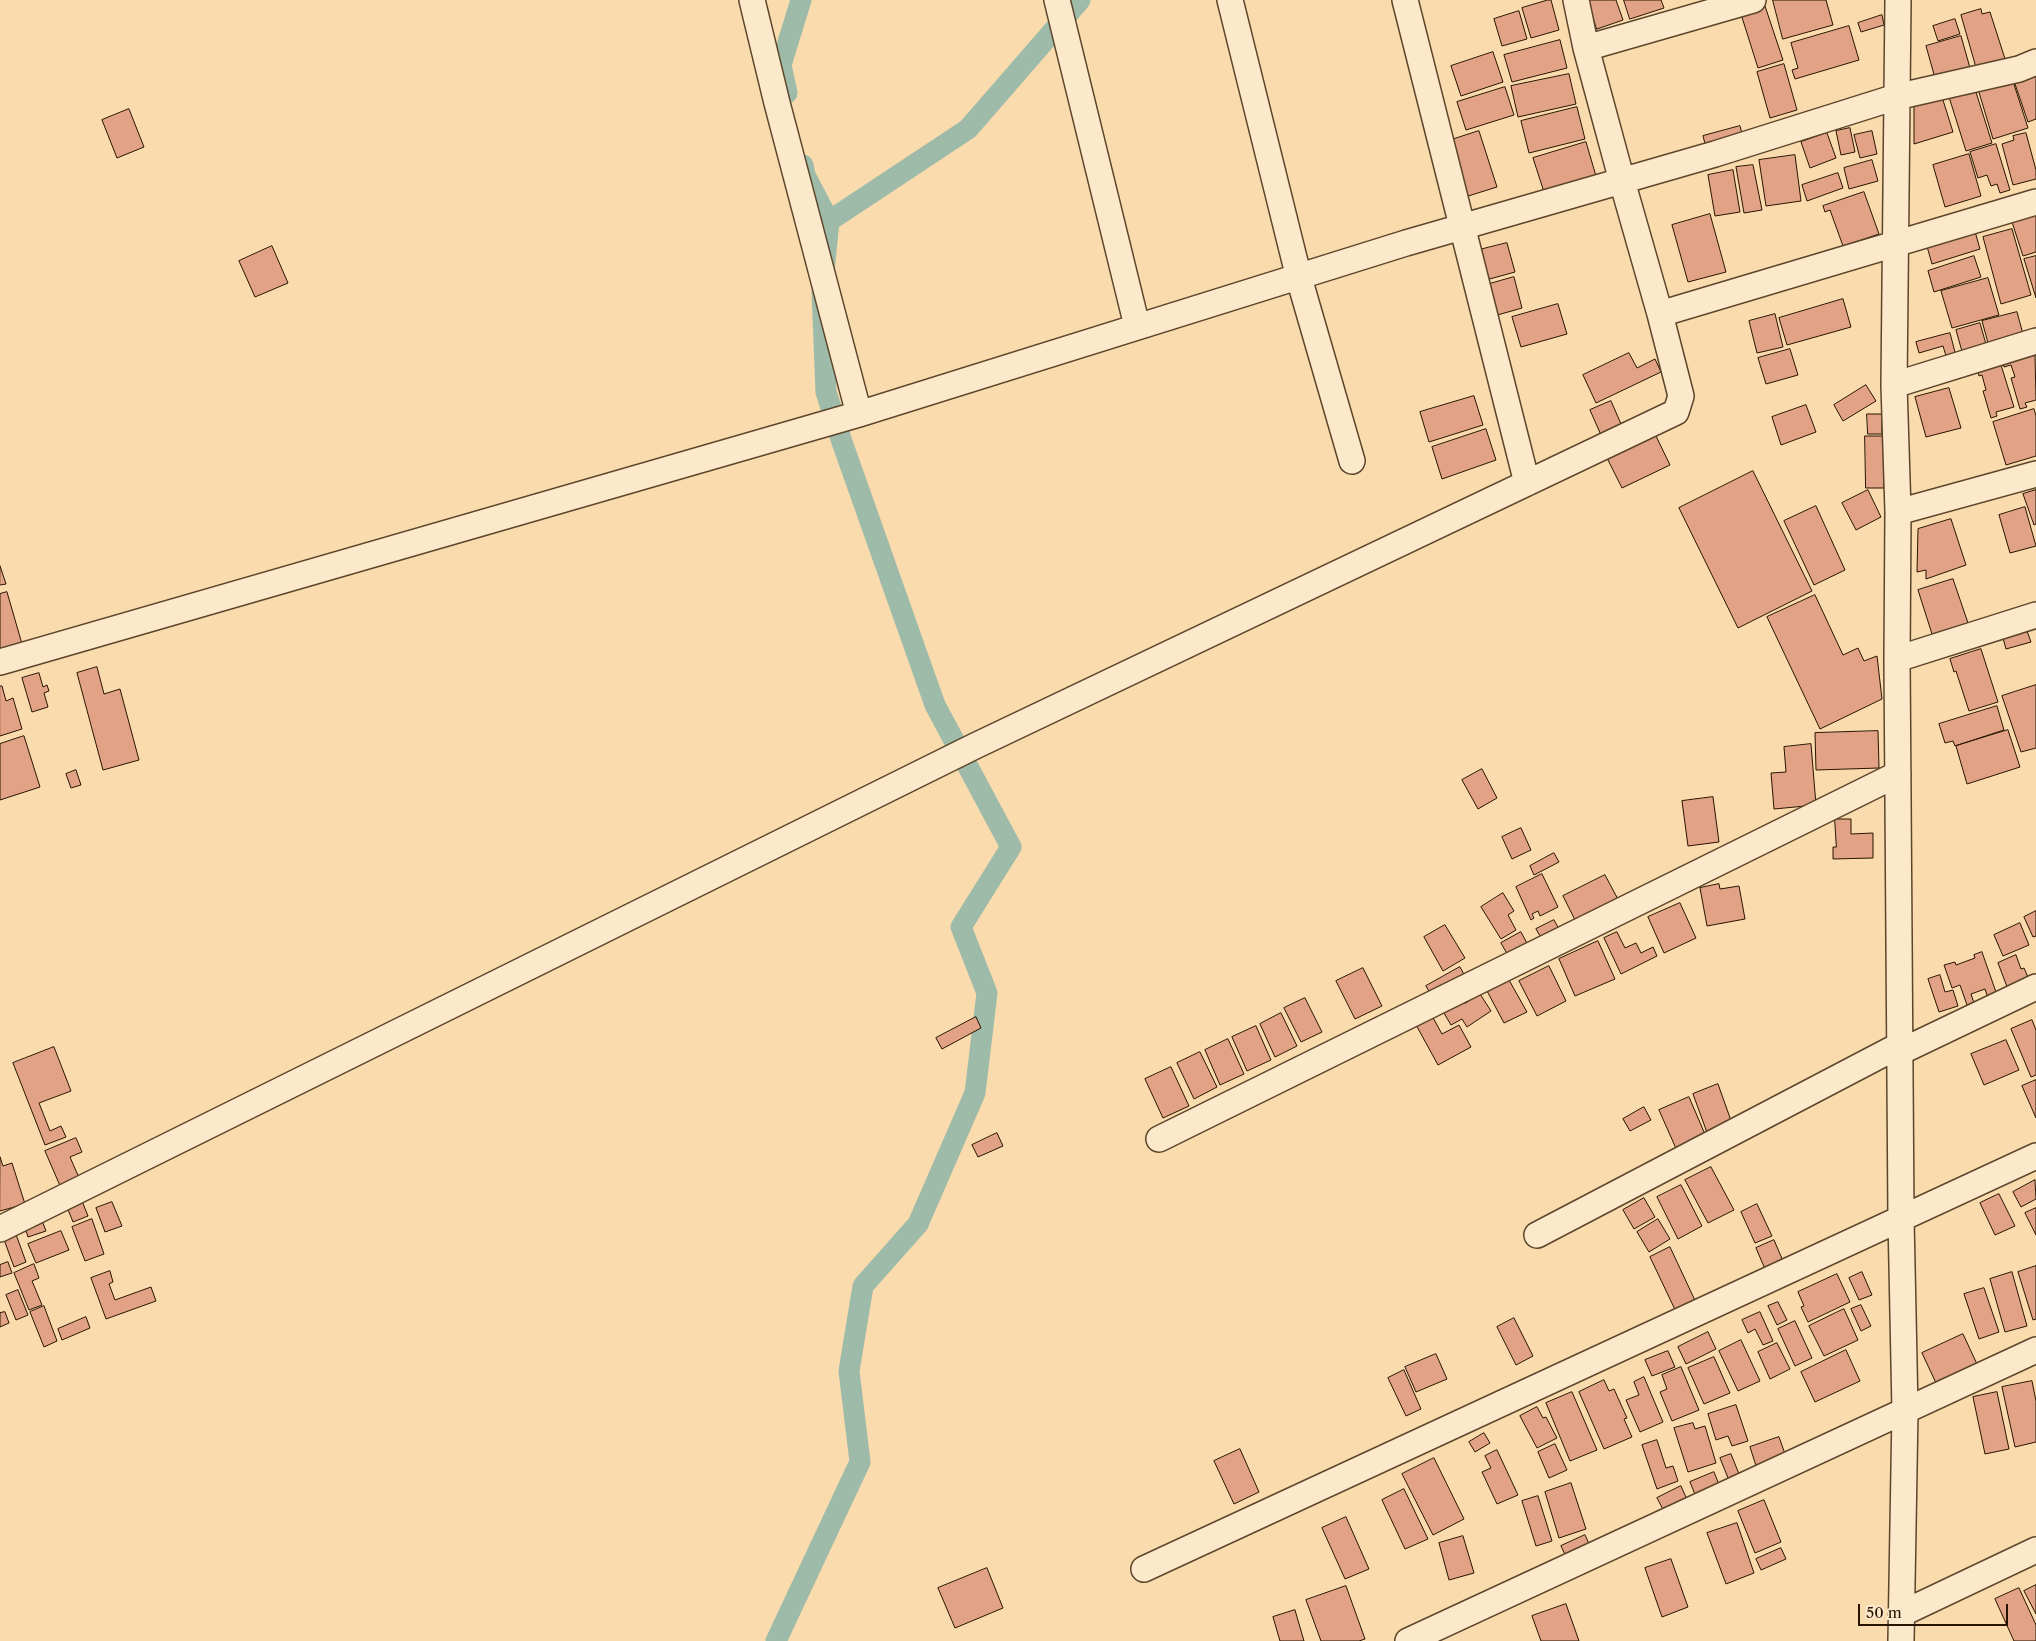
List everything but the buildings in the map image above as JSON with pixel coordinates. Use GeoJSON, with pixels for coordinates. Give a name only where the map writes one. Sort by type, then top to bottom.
{"type":"FeatureCollection","features":[{"type":"Feature","properties":{"kind":"street"},"geometry":{"type":"LineString","coordinates":[[752,0],[779,112],[859,414]]}},
{"type":"Feature","properties":{"kind":"street"},"geometry":{"type":"LineString","coordinates":[[1057,0],[1137,326]]}},
{"type":"Feature","properties":{"kind":"street"},"geometry":{"type":"LineString","coordinates":[[1230,0],[1299,278],[1352,461]]}},
{"type":"Feature","properties":{"kind":"street"},"geometry":{"type":"LineString","coordinates":[[1405,0],[1527,484]]}},
{"type":"Feature","properties":{"kind":"street"},"geometry":{"type":"LineString","coordinates":[[0,1229],[975,746],[1676,412],[1681,396],[1586,48],[1576,0]]}},
{"type":"Feature","properties":{"kind":"street"},"geometry":{"type":"LineString","coordinates":[[1586,48],[1753,0]]}},
{"type":"Feature","properties":{"kind":"street"},"geometry":{"type":"LineString","coordinates":[[1898,0],[1896,97],[1897,245],[1894,385],[1898,512],[1896,660],[1901,1218],[1905,1411],[1901,1641]]}},
{"type":"Feature","properties":{"kind":"street"},"geometry":{"type":"LineString","coordinates":[[0,662],[859,414],[1137,326],[1461,227],[1715,154],[1896,97],[2019,68],[2036,62]]}},
{"type":"Feature","properties":{"kind":"street"},"geometry":{"type":"LineString","coordinates":[[1660,314],[1897,245],[2036,202]]}},
{"type":"Feature","properties":{"kind":"street"},"geometry":{"type":"LineString","coordinates":[[1894,385],[2036,341]]}},
{"type":"Feature","properties":{"kind":"street"},"geometry":{"type":"LineString","coordinates":[[1898,512],[2036,474]]}},
{"type":"Feature","properties":{"kind":"street"},"geometry":{"type":"LineString","coordinates":[[1896,660],[2036,615]]}},
{"type":"Feature","properties":{"kind":"street"},"geometry":{"type":"LineString","coordinates":[[1158,1139],[1898,774]]}},
{"type":"Feature","properties":{"kind":"street"},"geometry":{"type":"LineString","coordinates":[[1537,1235],[1900,1049],[2036,988]]}},
{"type":"Feature","properties":{"kind":"street"},"geometry":{"type":"LineString","coordinates":[[1144,1569],[2036,1156]]}},
{"type":"Feature","properties":{"kind":"street"},"geometry":{"type":"LineString","coordinates":[[1408,1641],[2036,1350]]}},
{"type":"Feature","properties":{"kind":"street"},"geometry":{"type":"LineString","coordinates":[[1901,1614],[2036,1550]]}},
{"type":"Feature","properties":{"kind":"waterway"},"geometry":{"type":"LineString","coordinates":[[787,93],[781,65],[801,0]]}},
{"type":"Feature","properties":{"kind":"waterway"},"geometry":{"type":"LineString","coordinates":[[829,221],[968,129],[1080,0]]}},
{"type":"Feature","properties":{"kind":"waterway"},"geometry":{"type":"LineString","coordinates":[[776,1641],[860,1462],[849,1371],[863,1286],[918,1224],[975,1093],[987,993],[961,927],[1011,847],[935,705],[826,392],[822,292],[829,221],[805,175],[803,165]]}}]}
